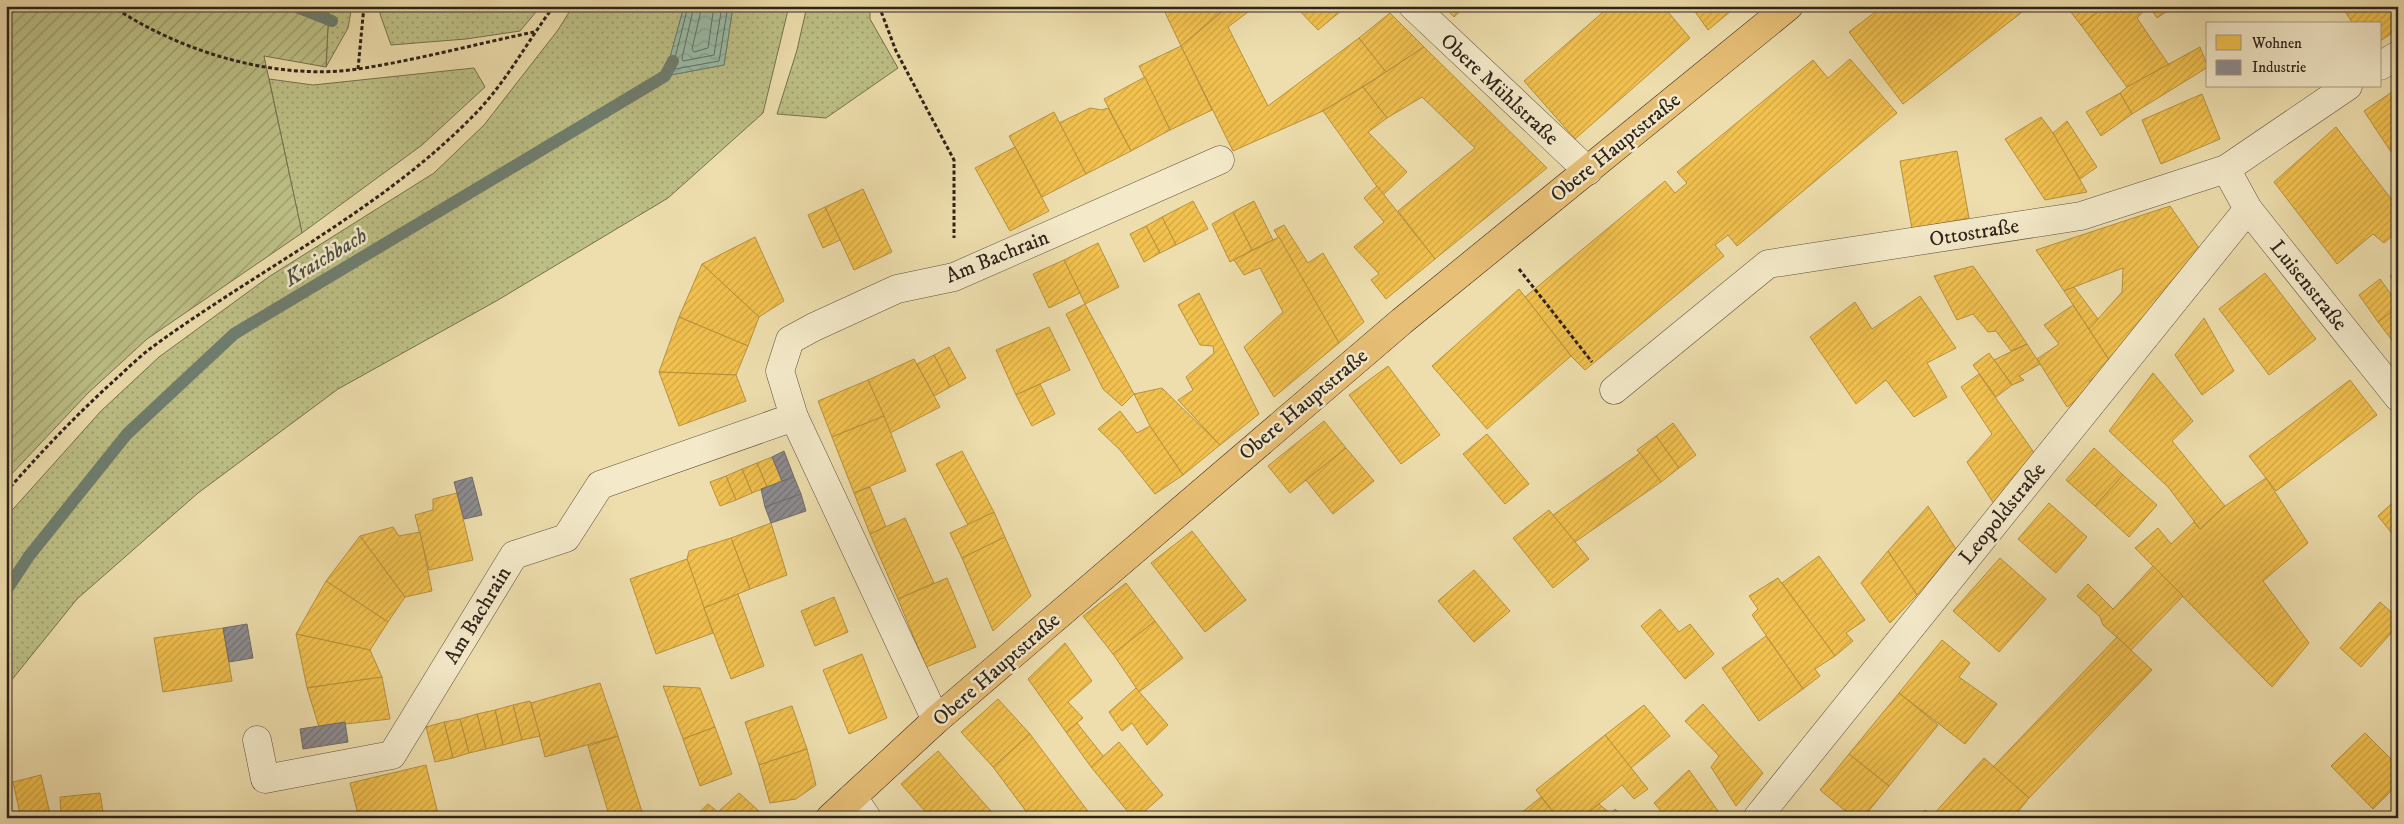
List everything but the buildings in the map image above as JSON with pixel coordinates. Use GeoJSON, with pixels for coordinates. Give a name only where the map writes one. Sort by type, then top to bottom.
{"type":"FeatureCollection","features":[{"type":"Feature","properties":{"kind":"main road","name":"Obere Hauptstraße"},"geometry":{"type":"LineString","coordinates":[[830,818],[860,807],[936,720],[1210,483],[1497,241],[1588,171],[1789,6]]}},
{"type":"Feature","properties":{"kind":"street","name":"Obere Mühlstraße"},"geometry":{"type":"LineString","coordinates":[[1413,6],[1588,171]]}},
{"type":"Feature","properties":{"kind":"street"},"geometry":{"type":"LineString","coordinates":[[2382,65],[2398,55]]}},
{"type":"Feature","properties":{"kind":"street","name":"Ottostraße"},"geometry":{"type":"LineString","coordinates":[[1614,390],[1768,264],[2081,216],[2226,169],[2345,88]]}},
{"type":"Feature","properties":{"kind":"street","name":"Am Bachrain"},"geometry":{"type":"LineString","coordinates":[[936,720],[794,417],[780,371],[790,340],[814,326],[897,289],[954,277],[1220,160]]}},
{"type":"Feature","properties":{"kind":"street","name":"Luisenstraße"},"geometry":{"type":"LineString","coordinates":[[2226,169],[2248,209],[2398,397]]}},
{"type":"Feature","properties":{"kind":"street","name":"Leopoldstraße"},"geometry":{"type":"LineString","coordinates":[[1757,818],[2248,209]]}},
{"type":"Feature","properties":{"kind":"street","name":"Am Bachrain"},"geometry":{"type":"LineString","coordinates":[[257,740],[264,779],[392,755],[514,555],[566,538],[600,485],[794,417]]}},
{"type":"Feature","properties":{"kind":"path"},"geometry":{"type":"LineString","coordinates":[[112,6],[142,26],[197,50],[250,63],[305,72],[358,69],[534,32]]}},
{"type":"Feature","properties":{"kind":"path"},"geometry":{"type":"LineString","coordinates":[[358,69],[364,6]]}},
{"type":"Feature","properties":{"kind":"path"},"geometry":{"type":"LineString","coordinates":[[6,492],[50,442],[150,348],[316,238],[408,173],[472,117],[500,87],[534,32],[554,6]]}},
{"type":"Feature","properties":{"kind":"path"},"geometry":{"type":"LineString","coordinates":[[879,6],[896,52],[954,160],[954,277]]}},
{"type":"Feature","properties":{"kind":"path"},"geometry":{"type":"LineString","coordinates":[[1497,241],[1614,390]]}},
{"type":"Feature","properties":{"kind":"green space"},"geometry":{"type":"Polygon","coordinates":[[[6,6],[329,6],[326,67],[264,56],[302,233],[147,339],[88,393],[6,480],[6,6]]]}},
{"type":"Feature","properties":{"kind":"green space"},"geometry":{"type":"Polygon","coordinates":[[[329,6],[352,6],[348,28],[326,67],[329,6]]]}},
{"type":"Feature","properties":{"kind":"green space"},"geometry":{"type":"Polygon","coordinates":[[[380,6],[541,6],[520,31],[466,39],[391,45],[380,14],[380,6]]]}},
{"type":"Feature","properties":{"kind":"green space"},"geometry":{"type":"Polygon","coordinates":[[[573,6],[684,6],[665,76],[724,65],[733,6],[789,6],[763,113],[668,198],[498,300],[338,389],[198,493],[77,599],[6,687],[6,517],[101,411],[159,357],[270,276],[434,173],[484,125],[558,30],[573,6]]]}},
{"type":"Feature","properties":{"kind":"green space"},"geometry":{"type":"Polygon","coordinates":[[[807,6],[870,6],[870,19],[898,68],[826,118],[777,114],[797,50],[807,6]]]}},
{"type":"Feature","properties":{"kind":"green space"},"geometry":{"type":"Polygon","coordinates":[[[474,68],[485,87],[422,145],[302,233],[269,79],[313,85],[474,68]]]}},
{"type":"Feature","properties":{"kind":"water"},"geometry":{"type":"Polygon","coordinates":[[[684,6],[733,6],[724,65],[665,76],[684,6]]]}},
{"type":"Feature","properties":{"kind":"waterway"},"geometry":{"type":"LineString","coordinates":[[294,6],[332,21]]}},
{"type":"Feature","properties":{"kind":"waterway","name":"Kraichbach"},"geometry":{"type":"LineString","coordinates":[[6,591],[29,556],[127,434],[234,334],[665,76],[673,61]]}}]}
